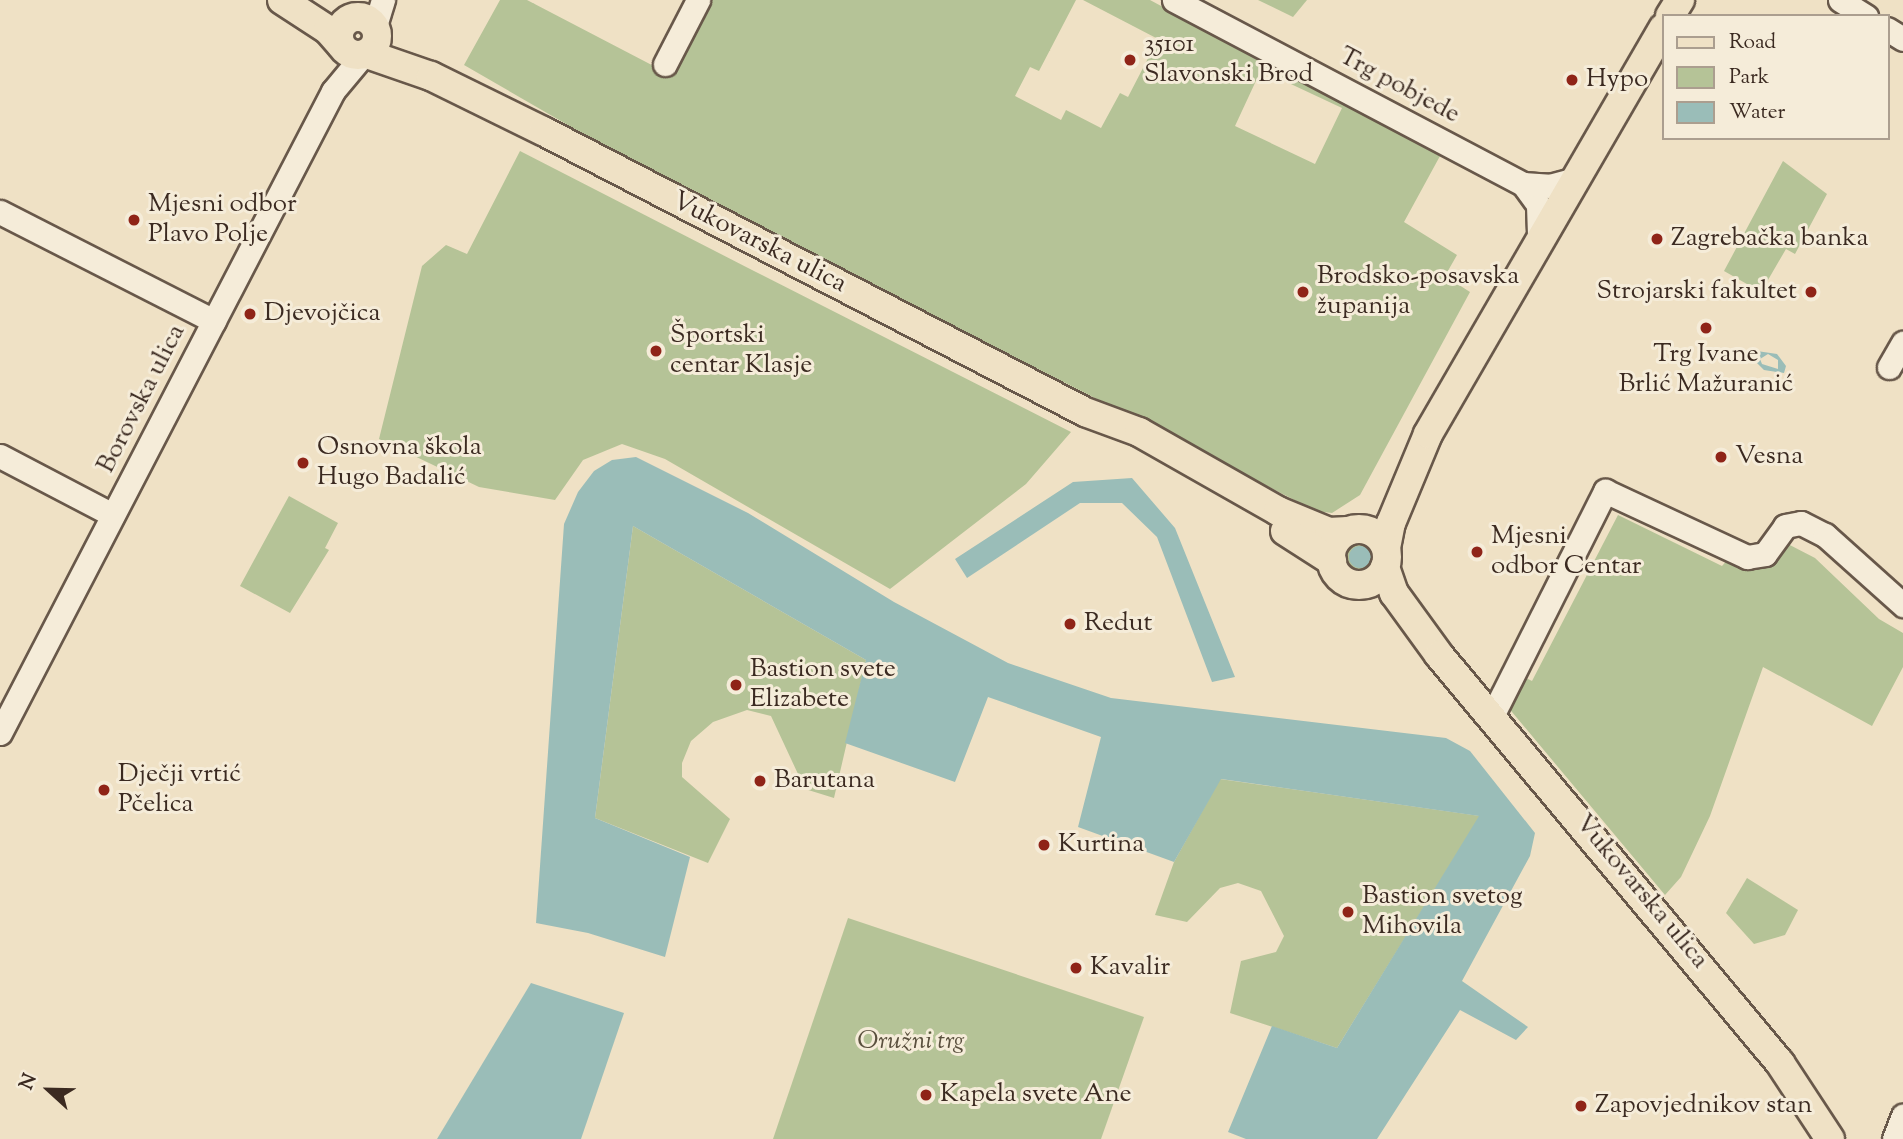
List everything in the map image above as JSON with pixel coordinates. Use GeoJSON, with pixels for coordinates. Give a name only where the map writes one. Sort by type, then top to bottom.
{"type":"FeatureCollection","features":[{"type":"Feature","properties":{"kind":"main road","name":"Vukovarska ulica"},"geometry":{"type":"LineString","coordinates":[[282,0],[328,30],[363,29]]}},
{"type":"Feature","properties":{"kind":"main road","name":"Vukovarska ulica"},"geometry":{"type":"LineString","coordinates":[[298,0],[363,29],[431,76],[1085,412],[1139,432],[1307,524],[1329,532],[1352,530]]}},
{"type":"Feature","properties":{"kind":"main road"},"geometry":{"type":"LineString","coordinates":[[1428,434],[1391,523],[1386,558],[1373,581],[1355,584],[1339,576],[1332,561],[1335,544],[1378,510],[1428,434],[1661,30]]}},
{"type":"Feature","properties":{"kind":"main road","name":"Vukovarska ulica"},"geometry":{"type":"LineString","coordinates":[[1085,412],[1133,448],[1318,549],[1332,561]]}},
{"type":"Feature","properties":{"kind":"main road"},"geometry":{"type":"LineString","coordinates":[[1352,530],[1375,533],[1386,558]]}},
{"type":"Feature","properties":{"kind":"main road","name":"Vukovarska ulica"},"geometry":{"type":"LineString","coordinates":[[1386,558],[1394,593],[1439,655],[1493,715],[1772,1053],[1811,1104],[1830,1139]]}},
{"type":"Feature","properties":{"kind":"main road","name":"Vukovarska ulica"},"geometry":{"type":"LineString","coordinates":[[1355,584],[1439,655]]}},
{"type":"Feature","properties":{"kind":"street"},"geometry":{"type":"LineString","coordinates":[[665,64],[698,0]]}},
{"type":"Feature","properties":{"kind":"street","name":"Trg pobjede"},"geometry":{"type":"LineString","coordinates":[[1174,0],[1522,184],[1549,186],[1576,179]]}},
{"type":"Feature","properties":{"kind":"street"},"geometry":{"type":"LineString","coordinates":[[1840,0],[1863,14]]}},
{"type":"Feature","properties":{"kind":"street","name":"Borovska ulica"},"geometry":{"type":"LineString","coordinates":[[0,733],[6,705],[113,514],[363,29]]}},
{"type":"Feature","properties":{"kind":"street"},"geometry":{"type":"LineString","coordinates":[[1522,184],[1538,205],[1539,242]]}},
{"type":"Feature","properties":{"kind":"street"},"geometry":{"type":"LineString","coordinates":[[0,212],[214,321]]}},
{"type":"Feature","properties":{"kind":"street"},"geometry":{"type":"LineString","coordinates":[[1889,367],[1903,343]]}},
{"type":"Feature","properties":{"kind":"street"},"geometry":{"type":"LineString","coordinates":[[0,456],[113,514]]}},
{"type":"Feature","properties":{"kind":"street"},"geometry":{"type":"LineString","coordinates":[[1493,715],[1605,491],[1747,558],[1765,554],[1785,526],[1801,523],[1825,535],[1903,605]]}},
{"type":"Feature","properties":{"kind":"street"},"geometry":{"type":"LineString","coordinates":[[1894,1139],[1903,1116]]}},
{"type":"Feature","properties":{"kind":"green space"},"geometry":{"type":"Polygon","coordinates":[[[500,0],[527,0],[669,74],[710,0],[1076,0],[1039,71],[1030,67],[1015,96],[1061,120],[1066,110],[1101,128],[1120,93],[1128,97],[1158,39],[1083,0],[1150,0],[1440,156],[1404,222],[1457,255],[1445,276],[1470,292],[1360,495],[1332,513],[1316,511],[625,158],[464,65],[500,0]],[[1261,70],[1235,126],[1315,164],[1342,108],[1261,70]]]}},
{"type":"Feature","properties":{"kind":"green space"},"geometry":{"type":"Polygon","coordinates":[[[1258,0],[1307,0],[1293,17],[1258,0]]]}},
{"type":"Feature","properties":{"kind":"green space","name":"Športski centar Klasje"},"geometry":{"type":"Polygon","coordinates":[[[520,151],[1071,432],[1026,484],[890,589],[665,459],[622,444],[583,460],[555,500],[479,487],[379,439],[422,266],[446,245],[467,254],[520,151]]]}},
{"type":"Feature","properties":{"kind":"green space"},"geometry":{"type":"Polygon","coordinates":[[[1783,161],[1827,194],[1795,254],[1786,249],[1761,292],[1724,271],[1783,161]]]}},
{"type":"Feature","properties":{"kind":"green space"},"geometry":{"type":"Polygon","coordinates":[[[289,496],[338,523],[325,548],[329,550],[290,613],[240,586],[289,496]]]}},
{"type":"Feature","properties":{"kind":"green space"},"geometry":{"type":"Polygon","coordinates":[[[1618,515],[1722,566],[1729,558],[1784,542],[1815,558],[1879,619],[1903,633],[1903,667],[1872,726],[1763,667],[1710,816],[1681,877],[1665,895],[1507,706],[1522,676],[1532,681],[1618,515]]]}},
{"type":"Feature","properties":{"kind":"green space","name":"Bastion svete Elizabete"},"geometry":{"type":"Polygon","coordinates":[[[633,526],[866,660],[834,798],[805,789],[771,716],[747,710],[713,722],[691,741],[682,763],[682,777],[730,819],[708,863],[595,818],[633,526]]]}},
{"type":"Feature","properties":{"kind":"green space"},"geometry":{"type":"Polygon","coordinates":[[[1359,538],[1371,544],[1377,556],[1371,568],[1359,574],[1347,568],[1341,556],[1347,544],[1359,538]]]}},
{"type":"Feature","properties":{"kind":"green space","name":"Bastion svetog Mihovila"},"geometry":{"type":"Polygon","coordinates":[[[1220,779],[1480,816],[1337,1048],[1230,1013],[1241,961],[1276,952],[1284,936],[1261,891],[1238,883],[1220,888],[1187,922],[1155,915],[1174,862],[1220,779]]]}},
{"type":"Feature","properties":{"kind":"green space"},"geometry":{"type":"Polygon","coordinates":[[[1747,878],[1798,910],[1785,935],[1754,944],[1726,913],[1747,878]]]}},
{"type":"Feature","properties":{"kind":"green space","name":"Oružni trg"},"geometry":{"type":"Polygon","coordinates":[[[848,918],[1144,1017],[1101,1139],[773,1139],[848,918]]]}},
{"type":"Feature","properties":{"kind":"water"},"geometry":{"type":"Polygon","coordinates":[[[1757,351],[1777,354],[1786,366],[1784,373],[1764,370],[1755,361],[1757,351]],[[1768,354],[1760,359],[1762,364],[1778,369],[1778,360],[1768,354]]]}},
{"type":"Feature","properties":{"kind":"water"},"geometry":{"type":"Polygon","coordinates":[[[636,457],[748,513],[894,602],[1008,663],[1111,698],[1446,738],[1470,751],[1535,833],[1530,856],[1462,981],[1528,1027],[1516,1040],[1460,1010],[1377,1139],[1246,1139],[1228,1132],[1272,1026],[1337,1048],[1479,816],[1221,779],[1174,862],[1078,827],[1101,737],[988,697],[955,782],[845,743],[866,660],[633,526],[595,818],[690,857],[665,957],[588,933],[536,923],[564,524],[578,492],[594,471],[612,460],[636,457]]]}},
{"type":"Feature","properties":{"kind":"water"},"geometry":{"type":"Polygon","coordinates":[[[1132,478],[1175,528],[1235,677],[1212,682],[1157,537],[1122,503],[1080,503],[967,578],[955,559],[1073,482],[1132,478]]]}},
{"type":"Feature","properties":{"kind":"water"},"geometry":{"type":"Polygon","coordinates":[[[1360,546],[1368,549],[1371,557],[1368,565],[1360,568],[1352,565],[1349,557],[1352,549],[1360,546]]]}},
{"type":"Feature","properties":{"kind":"water"},"geometry":{"type":"Polygon","coordinates":[[[531,983],[624,1013],[581,1139],[437,1139],[531,983]]]}},
{"type":"Feature","properties":{"kind":"place","name":"35101 Slavonski Brod"},"geometry":{"type":"Point","coordinates":[1130,60]}},
{"type":"Feature","properties":{"kind":"place","name":"Hypo"},"geometry":{"type":"Point","coordinates":[1572,80]}},
{"type":"Feature","properties":{"kind":"place","name":"Mjesni odbor Plavo Polje"},"geometry":{"type":"Point","coordinates":[134,220]}},
{"type":"Feature","properties":{"kind":"place","name":"Zagrebačka banka"},"geometry":{"type":"Point","coordinates":[1657,239]}},
{"type":"Feature","properties":{"kind":"place","name":"Brodsko-posavska županija"},"geometry":{"type":"Point","coordinates":[1303,292]}},
{"type":"Feature","properties":{"kind":"place","name":"Strojarski fakultet"},"geometry":{"type":"Point","coordinates":[1811,292]}},
{"type":"Feature","properties":{"kind":"place","name":"Djevojčica"},"geometry":{"type":"Point","coordinates":[250,314]}},
{"type":"Feature","properties":{"kind":"place","name":"Trg Ivane Brlić Mažuranić"},"geometry":{"type":"Point","coordinates":[1706,328]}},
{"type":"Feature","properties":{"kind":"place","name":"Športski centar Klasje"},"geometry":{"type":"Point","coordinates":[656,351]}},
{"type":"Feature","properties":{"kind":"place","name":"Vesna"},"geometry":{"type":"Point","coordinates":[1721,457]}},
{"type":"Feature","properties":{"kind":"place","name":"Osnovna škola Hugo Badalić"},"geometry":{"type":"Point","coordinates":[303,463]}},
{"type":"Feature","properties":{"kind":"place","name":"Mjesni odbor Centar"},"geometry":{"type":"Point","coordinates":[1477,552]}},
{"type":"Feature","properties":{"kind":"place","name":"Redut"},"geometry":{"type":"Point","coordinates":[1070,624]}},
{"type":"Feature","properties":{"kind":"place","name":"Bastion svete Elizabete"},"geometry":{"type":"Point","coordinates":[736,685]}},
{"type":"Feature","properties":{"kind":"place","name":"Barutana"},"geometry":{"type":"Point","coordinates":[760,781]}},
{"type":"Feature","properties":{"kind":"place","name":"Dječji vrtić Pčelica"},"geometry":{"type":"Point","coordinates":[104,790]}},
{"type":"Feature","properties":{"kind":"place","name":"Kurtina"},"geometry":{"type":"Point","coordinates":[1044,845]}},
{"type":"Feature","properties":{"kind":"place","name":"Bastion svetog Mihovila"},"geometry":{"type":"Point","coordinates":[1348,912]}},
{"type":"Feature","properties":{"kind":"place","name":"Kavalir"},"geometry":{"type":"Point","coordinates":[1076,968]}},
{"type":"Feature","properties":{"kind":"place","name":"Kapela svete Ane"},"geometry":{"type":"Point","coordinates":[926,1095]}},
{"type":"Feature","properties":{"kind":"place","name":"Zapovjednikov stan"},"geometry":{"type":"Point","coordinates":[1581,1106]}}]}
